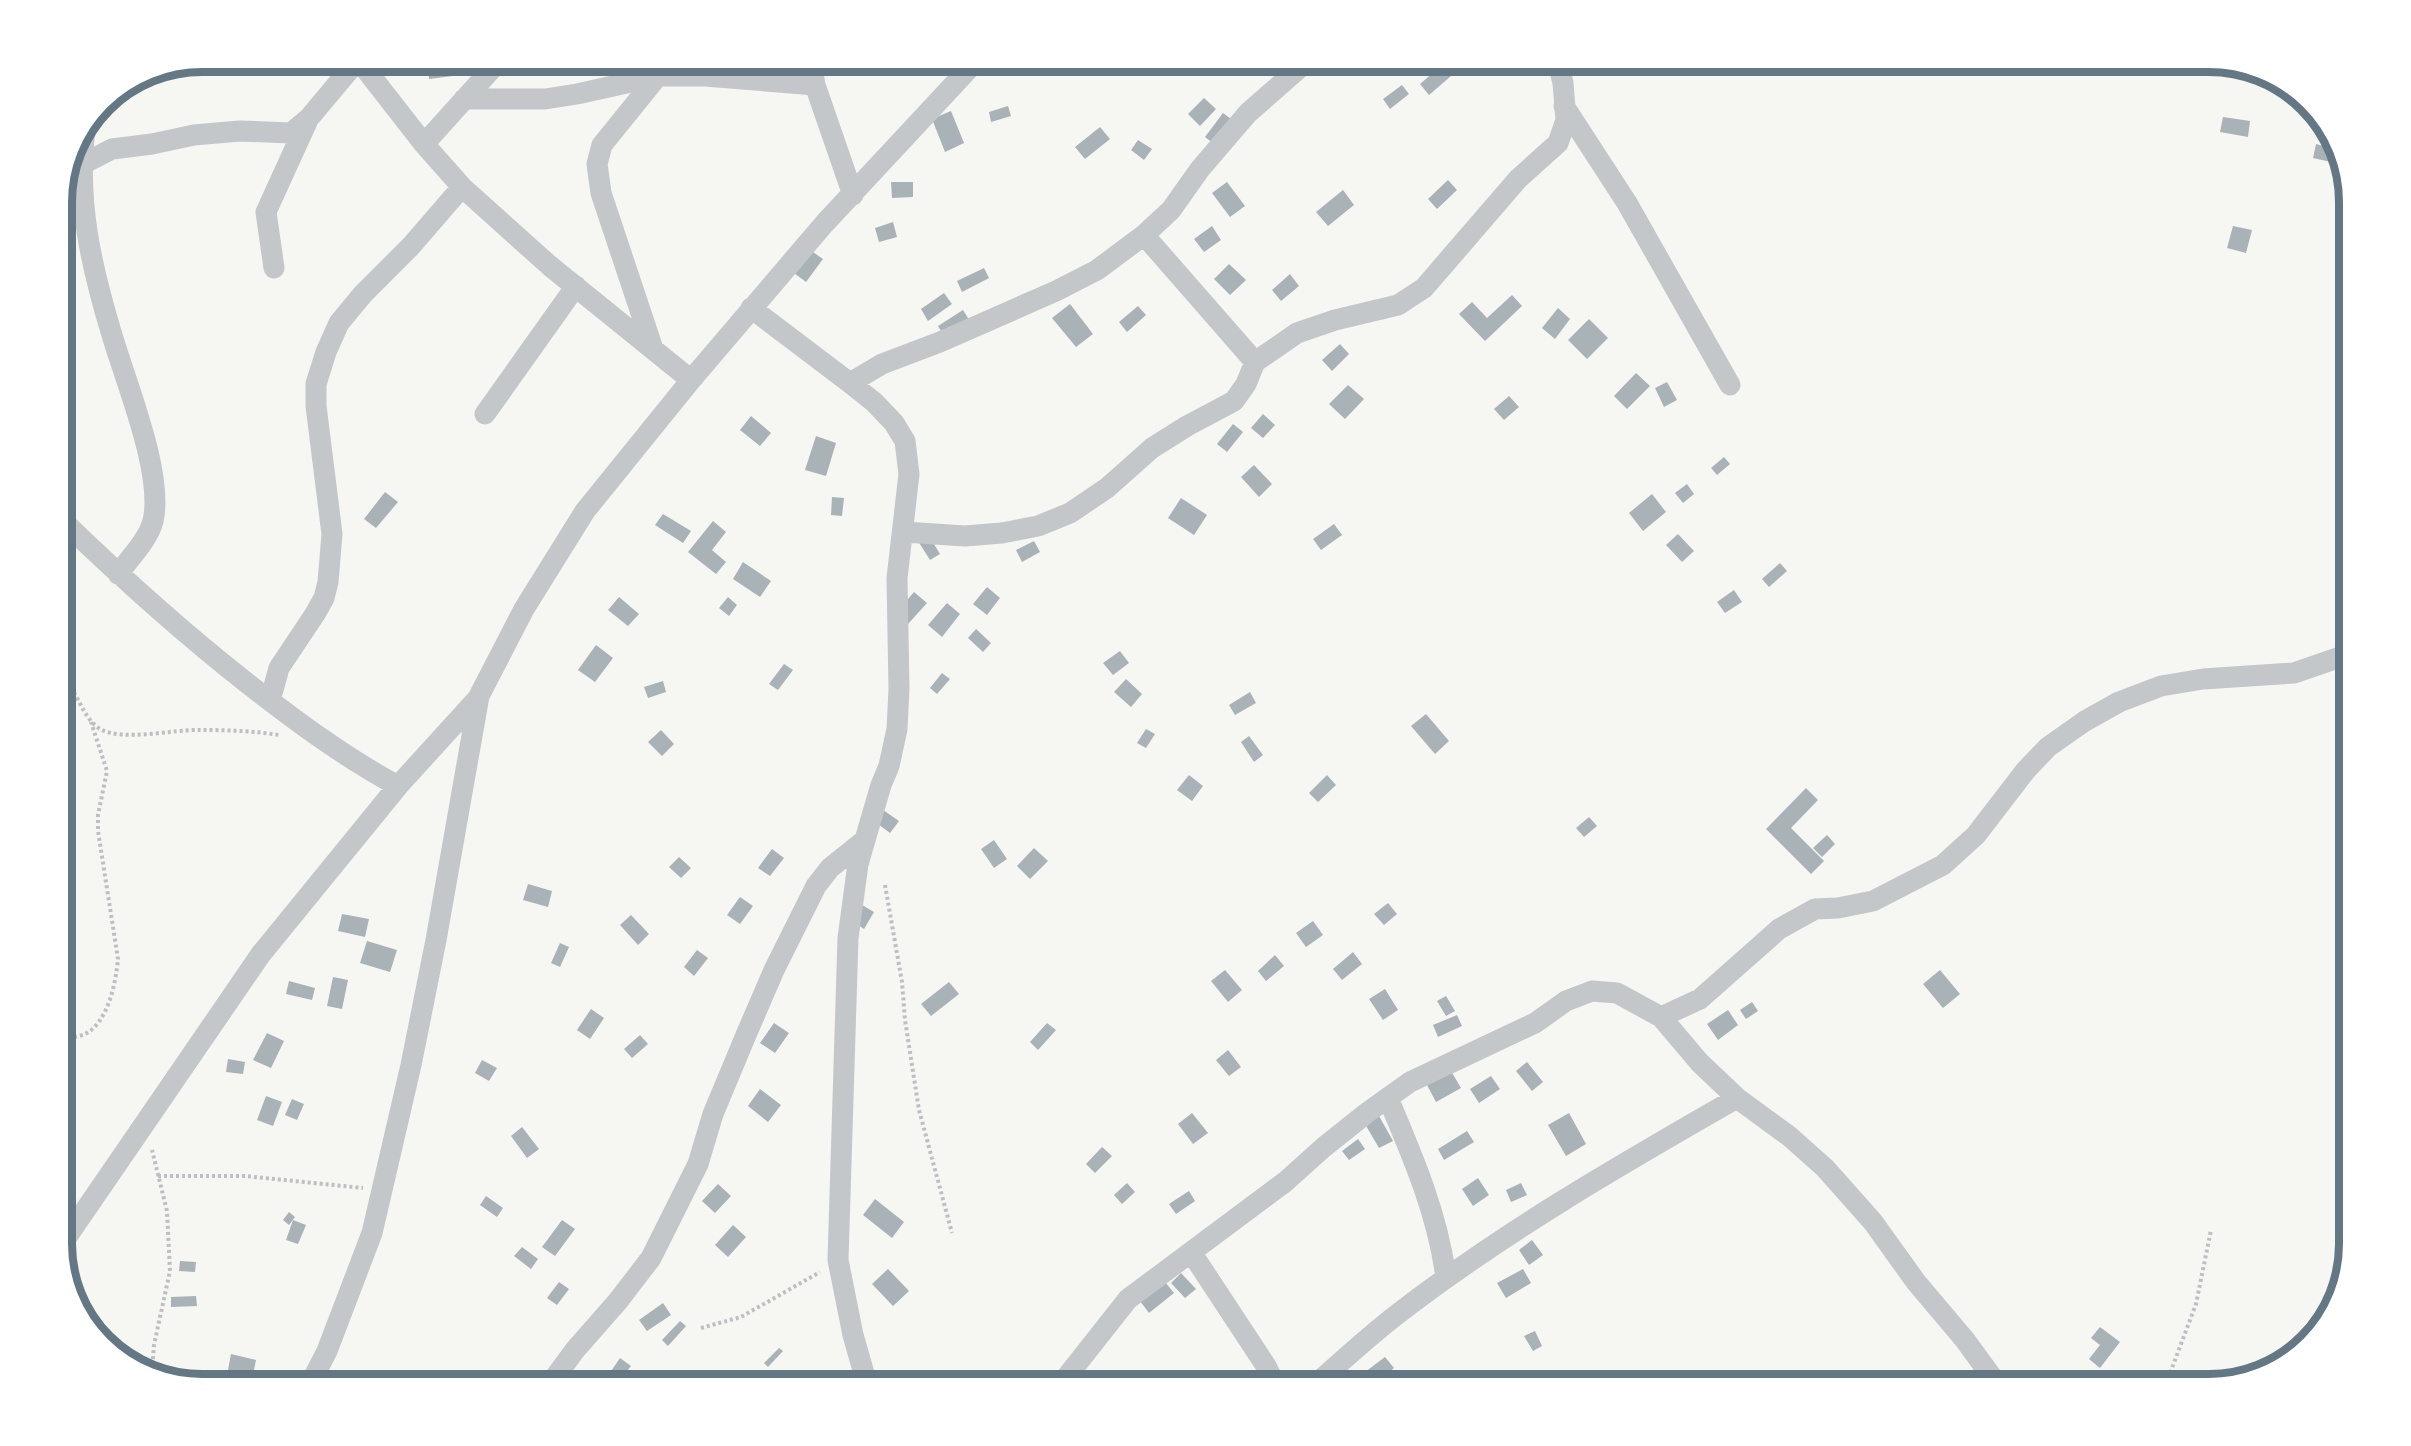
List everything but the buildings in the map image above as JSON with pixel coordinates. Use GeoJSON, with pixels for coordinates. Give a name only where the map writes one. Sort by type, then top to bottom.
{"type":"FeatureCollection","features":[{"type":"Feature","properties":{"kind":"street"},"geometry":{"type":"LineString","coordinates":[[78,163],[112,149],[152,144],[194,135],[240,131],[291,133],[309,118],[349,72]]}},
{"type":"Feature","properties":{"kind":"street"},"geometry":{"type":"LineString","coordinates":[[366,72],[462,187],[543,260],[690,381]]}},
{"type":"Feature","properties":{"kind":"street"},"geometry":{"type":"LineString","coordinates":[[424,144],[489,72]]}},
{"type":"Feature","properties":{"kind":"street"},"geometry":{"type":"LineString","coordinates":[[464,99],[545,99],[577,94],[653,72]]}},
{"type":"Feature","properties":{"kind":"street"},"geometry":{"type":"LineString","coordinates":[[654,350],[602,193],[597,164],[602,145],[661,72]]}},
{"type":"Feature","properties":{"kind":"street"},"geometry":{"type":"LineString","coordinates":[[681,72],[815,85]]}},
{"type":"Feature","properties":{"kind":"street"},"geometry":{"type":"LineString","coordinates":[[813,72],[815,85],[853,195]]}},
{"type":"Feature","properties":{"kind":"street"},"geometry":{"type":"LineString","coordinates":[[72,1229],[261,954],[398,786],[479,696],[524,609],[585,511],[690,381],[824,224],[966,72]]}},
{"type":"Feature","properties":{"kind":"street"},"geometry":{"type":"LineString","coordinates":[[850,382],[882,364],[940,342],[1056,291],[1097,270],[1144,235],[1171,210],[1200,169],[1248,113],[1295,72]]}},
{"type":"Feature","properties":{"kind":"street"},"geometry":{"type":"LineString","coordinates":[[904,532],[964,536],[1002,533],[1038,526],[1070,513],[1107,488],[1152,448],[1234,401],[1246,384],[1255,362],[1297,333],[1335,320],[1398,305],[1424,288],[1518,179],[1558,143],[1566,120],[1560,72]]}},
{"type":"Feature","properties":{"kind":"street"},"geometry":{"type":"LineString","coordinates":[[1564,106],[1627,203],[1730,385]]}},
{"type":"Feature","properties":{"kind":"street"},"geometry":{"type":"LineString","coordinates":[[274,268],[266,212],[309,118]]}},
{"type":"Feature","properties":{"kind":"street"},"geometry":{"type":"LineString","coordinates":[[77,165],[93,268],[137,415],[156,495],[152,522],[139,546],[118,574]]}},
{"type":"Feature","properties":{"kind":"street"},"geometry":{"type":"LineString","coordinates":[[268,699],[279,668],[315,614],[324,598],[328,582],[332,534],[316,406],[316,384],[326,352],[339,323],[462,187]]}},
{"type":"Feature","properties":{"kind":"street"},"geometry":{"type":"LineString","coordinates":[[1144,235],[1255,362]]}},
{"type":"Feature","properties":{"kind":"street"},"geometry":{"type":"LineString","coordinates":[[485,414],[576,286]]}},
{"type":"Feature","properties":{"kind":"street"},"geometry":{"type":"LineString","coordinates":[[752,309],[850,382],[894,423],[905,441],[909,474],[897,578],[899,697],[897,729],[890,766],[881,785],[858,864],[848,938],[838,1260],[853,1335],[864,1374]]}},
{"type":"Feature","properties":{"kind":"street"},"geometry":{"type":"LineString","coordinates":[[72,530],[118,574],[268,699],[326,742],[365,768],[398,786]]}},
{"type":"Feature","properties":{"kind":"street"},"geometry":{"type":"LineString","coordinates":[[1661,1017],[1700,999],[1779,929],[1815,909],[1838,908],[1873,901],[1943,864],[1976,835],[2026,770],[2048,747],[2085,721],[2119,702],[2161,686],[2203,679],[2294,673],[2339,657]]}},
{"type":"Feature","properties":{"kind":"street"},"geometry":{"type":"LineString","coordinates":[[315,1374],[327,1351],[372,1233],[411,1065],[436,940],[479,696]]}},
{"type":"Feature","properties":{"kind":"street"},"geometry":{"type":"LineString","coordinates":[[557,1374],[575,1350],[618,1302],[651,1258],[698,1164],[712,1114],[774,970],[816,885],[830,868],[866,840]]}},
{"type":"Feature","properties":{"kind":"street"},"geometry":{"type":"LineString","coordinates":[[1069,1374],[1128,1299],[1285,1182],[1324,1147],[1388,1098],[1410,1082],[1535,1023],[1566,1001],[1592,991],[1617,993],[1661,1017],[1700,1063],[1737,1098],[1789,1136],[1825,1168],[1874,1222],[1916,1282],[1965,1340],[1990,1374]]}},
{"type":"Feature","properties":{"kind":"street"},"geometry":{"type":"LineString","coordinates":[[1388,1098],[1427,1194],[1440,1239],[1446,1278]]}},
{"type":"Feature","properties":{"kind":"street"},"geometry":{"type":"LineString","coordinates":[[1328,1374],[1394,1317],[1536,1216],[1737,1098]]}},
{"type":"Feature","properties":{"kind":"street"},"geometry":{"type":"LineString","coordinates":[[1191,1252],[1270,1374]]}},
{"type":"Feature","properties":{"kind":"path"},"geometry":{"type":"LineString","coordinates":[[72,690],[91,722],[107,771],[99,806],[98,831],[118,959],[116,980],[110,1001],[86,1033],[72,1036]]}},
{"type":"Feature","properties":{"kind":"path"},"geometry":{"type":"LineString","coordinates":[[91,722],[108,733],[117,735],[203,730],[281,735]]}},
{"type":"Feature","properties":{"kind":"path"},"geometry":{"type":"LineString","coordinates":[[885,885],[902,982],[905,1020],[919,1110],[952,1233]]}},
{"type":"Feature","properties":{"kind":"path"},"geometry":{"type":"LineString","coordinates":[[146,1122],[167,1211],[170,1271],[154,1345],[153,1364]]}},
{"type":"Feature","properties":{"kind":"path"},"geometry":{"type":"LineString","coordinates":[[158,1176],[245,1176],[381,1191]]}},
{"type":"Feature","properties":{"kind":"path"},"geometry":{"type":"LineString","coordinates":[[2170,1374],[2196,1304],[2211,1230]]}},
{"type":"Feature","properties":{"kind":"path"},"geometry":{"type":"LineString","coordinates":[[701,1328],[741,1317],[838,1260]]}}]}
